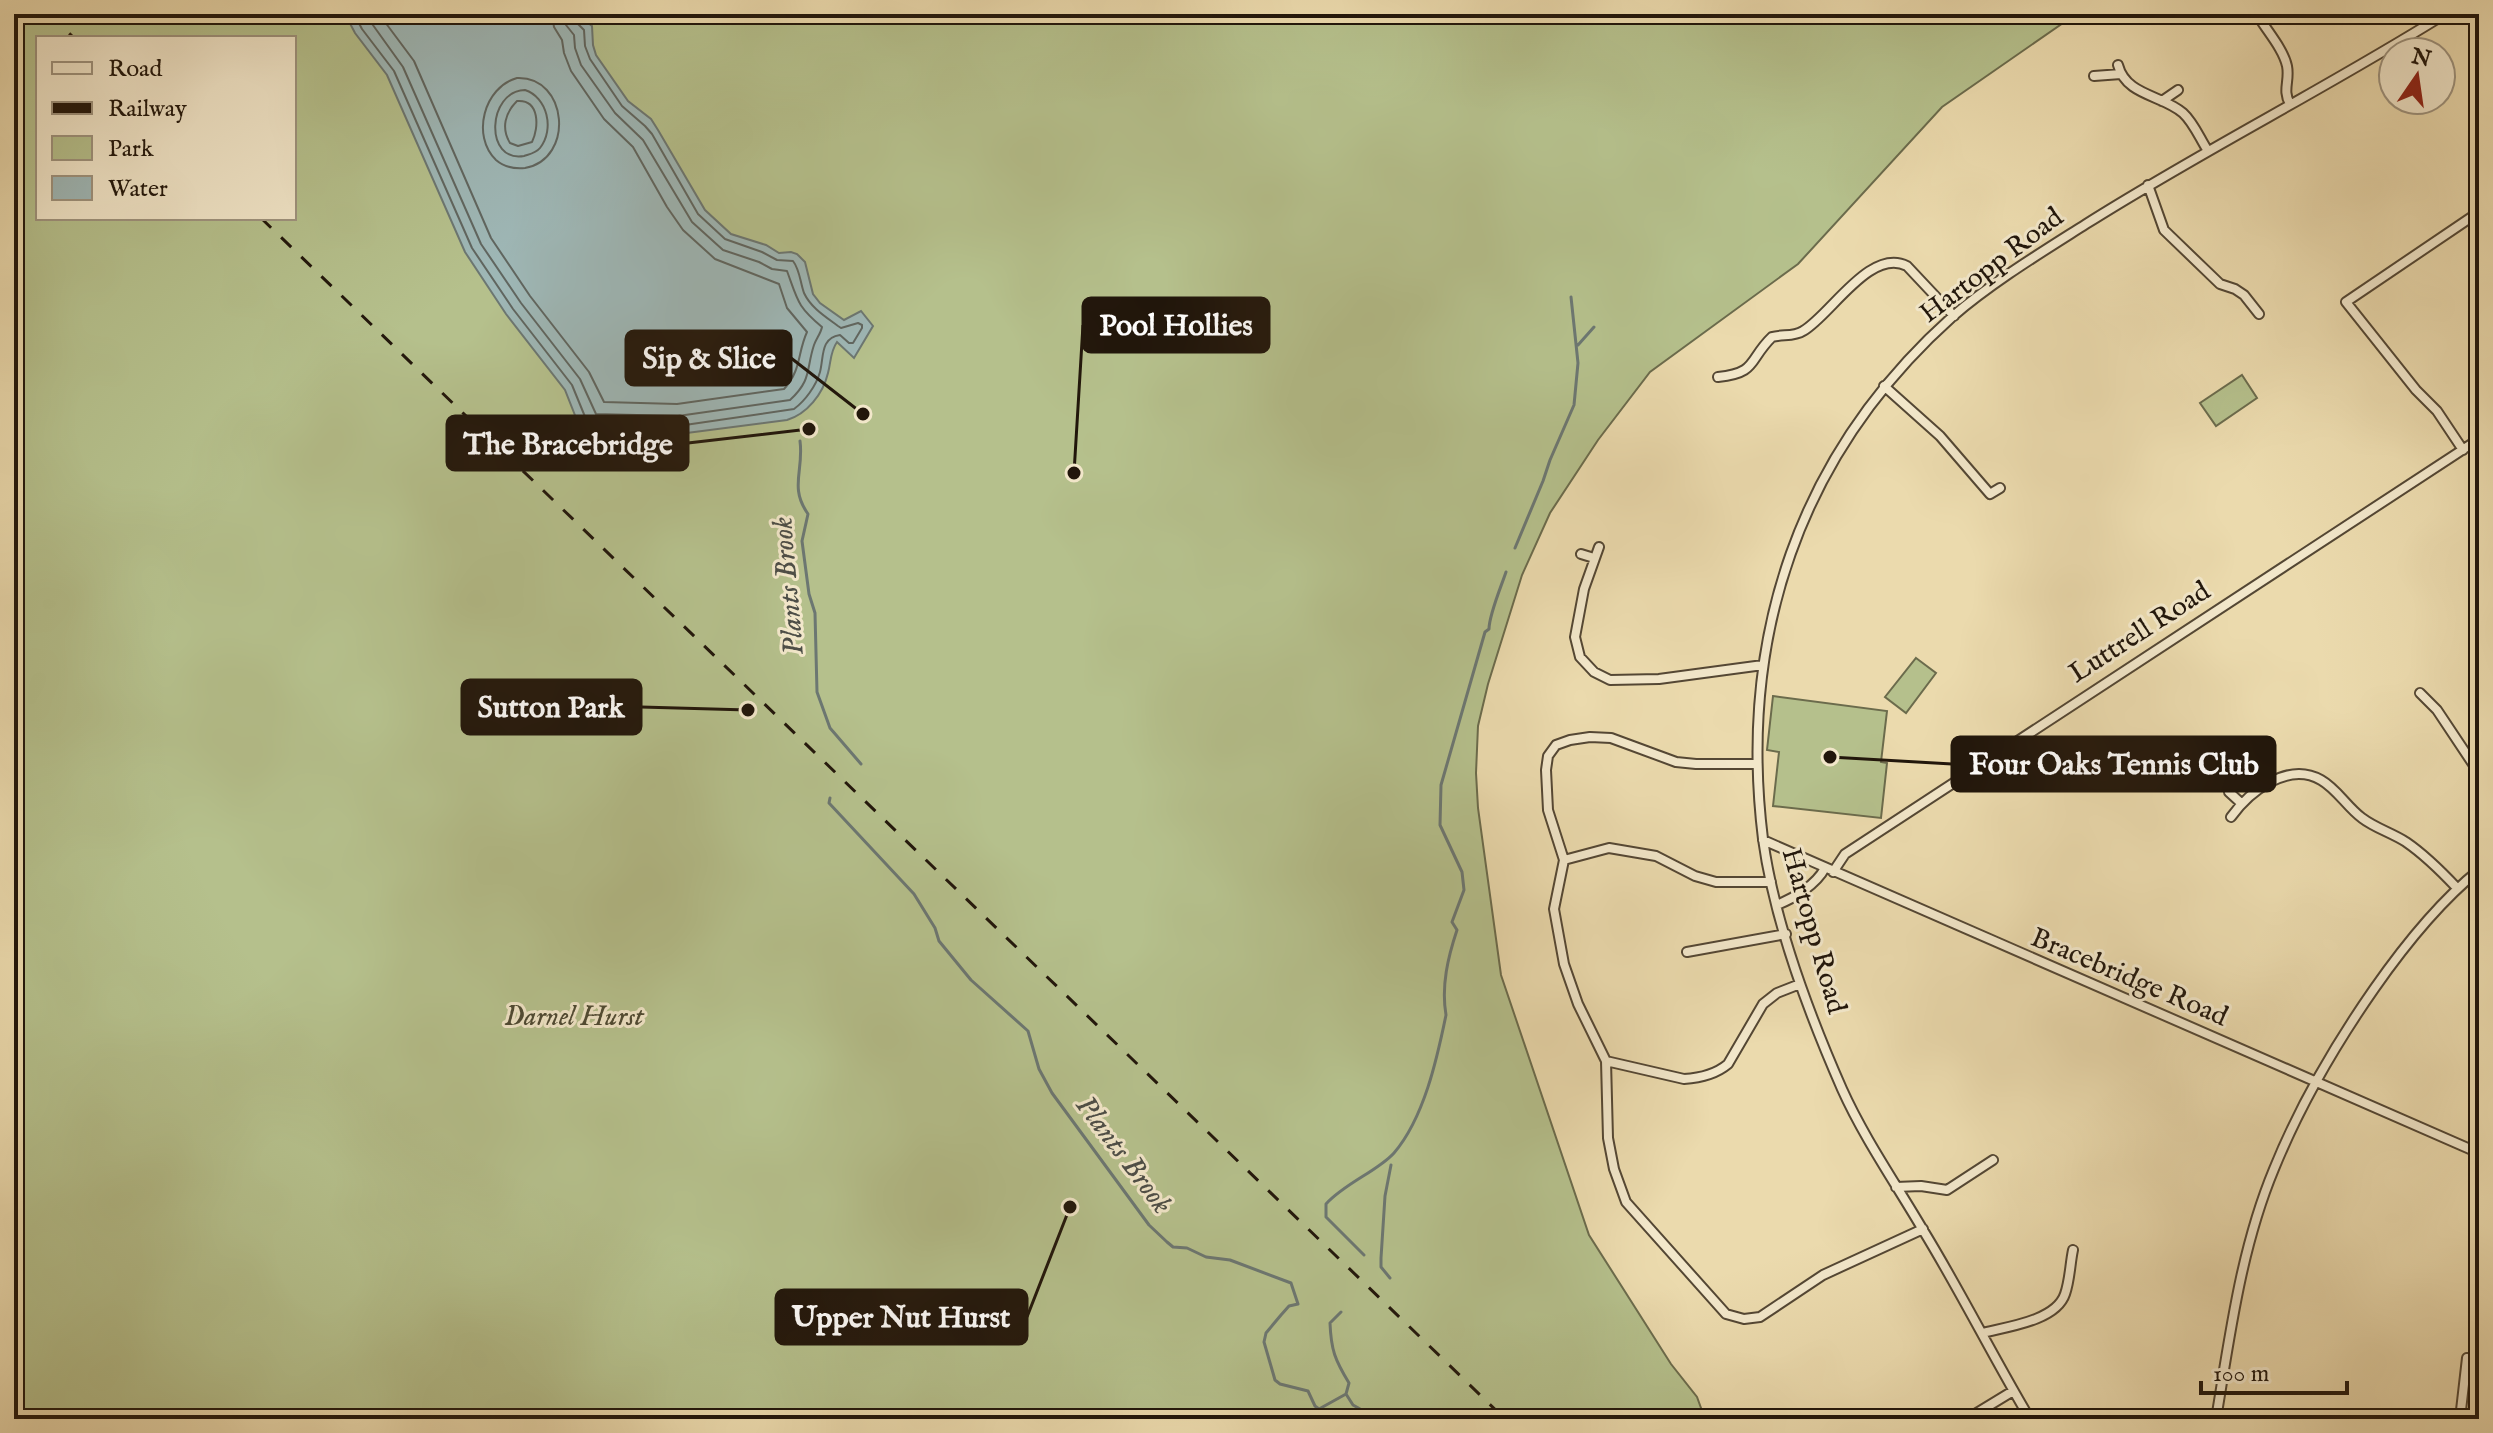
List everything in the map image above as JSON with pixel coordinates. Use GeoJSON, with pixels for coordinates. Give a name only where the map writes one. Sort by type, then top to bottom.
{"type":"FeatureCollection","features":[{"type":"Feature","properties":{"kind":"street"},"geometry":{"type":"LineString","coordinates":[[2257,14],[2286,61],[2285,93],[2290,104]]}},
{"type":"Feature","properties":{"kind":"street","name":"Hartopp Road"},"geometry":{"type":"LineString","coordinates":[[2030,1419],[1844,1093],[1800,984],[1771,882],[1763,840],[1757,764],[1760,687],[1776,595],[1815,493],[1884,386],[1954,316],[2038,254],[2148,185],[2445,14]]}},
{"type":"Feature","properties":{"kind":"street"},"geometry":{"type":"LineString","coordinates":[[2094,76],[2120,70],[2142,92],[2186,116],[2208,151]]}},
{"type":"Feature","properties":{"kind":"street"},"geometry":{"type":"LineString","coordinates":[[2162,101],[2178,90]]}},
{"type":"Feature","properties":{"kind":"street"},"geometry":{"type":"LineString","coordinates":[[2148,185],[2164,230],[2220,284],[2244,295],[2259,314]]}},
{"type":"Feature","properties":{"kind":"street"},"geometry":{"type":"LineString","coordinates":[[2463,450],[2437,411],[2416,390],[2346,302],[2479,212]]}},
{"type":"Feature","properties":{"kind":"street"},"geometry":{"type":"LineString","coordinates":[[1718,377],[1738,375],[1772,337],[1801,333],[1848,288],[1888,262],[1907,266],[1954,316]]}},
{"type":"Feature","properties":{"kind":"street"},"geometry":{"type":"LineString","coordinates":[[1884,386],[1940,436],[1990,494],[2000,488]]}},
{"type":"Feature","properties":{"kind":"street","name":"Luttrell Road"},"geometry":{"type":"LineString","coordinates":[[1777,905],[1788,901],[1818,879],[1845,854],[2479,439]]}},
{"type":"Feature","properties":{"kind":"street"},"geometry":{"type":"LineString","coordinates":[[1599,547],[1584,589],[1575,637],[1580,657],[1594,672],[1610,680],[1659,679],[1763,665]]}},
{"type":"Feature","properties":{"kind":"street"},"geometry":{"type":"LineString","coordinates":[[1581,554],[1594,558]]}},
{"type":"Feature","properties":{"kind":"street"},"geometry":{"type":"LineString","coordinates":[[2420,693],[2437,710],[2479,773]]}},
{"type":"Feature","properties":{"kind":"street"},"geometry":{"type":"LineString","coordinates":[[1757,764],[1676,762],[1611,738],[1570,740],[1556,745],[1548,756],[1548,810],[1564,860],[1554,909],[1564,964],[1578,1004],[1606,1061],[1608,1138],[1614,1169],[1626,1202],[1726,1314],[1744,1319],[1760,1317],[1823,1275],[1923,1229]]}},
{"type":"Feature","properties":{"kind":"street"},"geometry":{"type":"LineString","coordinates":[[2231,817],[2241,803],[2273,781],[2285,776],[2308,775],[2321,780],[2362,818],[2406,842],[2431,861],[2457,888]]}},
{"type":"Feature","properties":{"kind":"street"},"geometry":{"type":"LineString","coordinates":[[2229,792],[2241,803]]}},
{"type":"Feature","properties":{"kind":"street","name":"Bracebridge Road"},"geometry":{"type":"LineString","coordinates":[[1763,840],[2479,1153]]}},
{"type":"Feature","properties":{"kind":"street"},"geometry":{"type":"LineString","coordinates":[[1564,860],[1609,848],[1656,856],[1695,876],[1716,882],[1771,882]]}},
{"type":"Feature","properties":{"kind":"street"},"geometry":{"type":"LineString","coordinates":[[2216,1419],[2238,1292],[2252,1237],[2273,1171],[2315,1082],[2345,1030],[2396,958],[2457,888],[2479,870]]}},
{"type":"Feature","properties":{"kind":"street"},"geometry":{"type":"LineString","coordinates":[[1687,952],[1786,934]]}},
{"type":"Feature","properties":{"kind":"street"},"geometry":{"type":"LineString","coordinates":[[1606,1061],[1684,1079],[1711,1074],[1728,1064],[1763,1004],[1777,993],[1800,984]]}},
{"type":"Feature","properties":{"kind":"street"},"geometry":{"type":"LineString","coordinates":[[1896,1187],[1921,1186],[1947,1190],[1993,1160]]}},
{"type":"Feature","properties":{"kind":"street"},"geometry":{"type":"LineString","coordinates":[[1982,1333],[2036,1319],[2056,1309],[2065,1295],[2073,1250]]}},
{"type":"Feature","properties":{"kind":"street"},"geometry":{"type":"LineString","coordinates":[[2460,1419],[2467,1358]]}},
{"type":"Feature","properties":{"kind":"street"},"geometry":{"type":"LineString","coordinates":[[1967,1419],[2013,1391]]}},
{"type":"Feature","properties":{"kind":"green space","name":"Darnel Hurst"},"geometry":{"type":"Polygon","coordinates":[[[14,14],[2076,14],[1942,107],[1798,264],[1650,372],[1598,440],[1550,513],[1522,575],[1488,684],[1478,726],[1476,773],[1501,975],[1589,1235],[1671,1364],[1697,1397],[1705,1419],[14,1419],[14,14]]]}},
{"type":"Feature","properties":{"kind":"green space"},"geometry":{"type":"Polygon","coordinates":[[[2242,375],[2257,398],[2216,426],[2200,403],[2242,375]]]}},
{"type":"Feature","properties":{"kind":"green space"},"geometry":{"type":"Polygon","coordinates":[[[1916,658],[1936,673],[1906,713],[1885,697],[1916,658]]]}},
{"type":"Feature","properties":{"kind":"green space"},"geometry":{"type":"Polygon","coordinates":[[[1773,696],[1887,711],[1881,762],[1887,763],[1881,818],[1773,806],[1779,752],[1767,750],[1773,696]]]}},
{"type":"Feature","properties":{"kind":"water"},"geometry":{"type":"Polygon","coordinates":[[[345,14],[577,14],[592,26],[596,55],[628,101],[651,119],[705,210],[731,234],[766,245],[779,253],[797,254],[805,262],[813,294],[844,320],[861,311],[873,326],[854,358],[837,342],[826,381],[818,396],[801,413],[787,420],[679,434],[582,433],[565,390],[506,314],[465,252],[387,75],[355,33],[345,14]]]}},
{"type":"Feature","properties":{"kind":"waterway"},"geometry":{"type":"LineString","coordinates":[[1515,548],[1574,405],[1578,363],[1571,297]]}},
{"type":"Feature","properties":{"kind":"waterway"},"geometry":{"type":"LineString","coordinates":[[1578,345],[1594,327]]}},
{"type":"Feature","properties":{"kind":"waterway","name":"Plants Brook"},"geometry":{"type":"LineString","coordinates":[[800,441],[798,487],[808,514],[802,541],[809,594],[815,613],[817,692],[830,728],[861,764]]}},
{"type":"Feature","properties":{"kind":"waterway"},"geometry":{"type":"LineString","coordinates":[[1364,1255],[1326,1217],[1326,1204],[1394,1153],[1414,1123],[1434,1069],[1446,1015],[1446,972],[1457,930],[1452,922],[1464,890],[1462,872],[1440,825],[1441,785],[1485,632],[1489,629],[1506,572]]}},
{"type":"Feature","properties":{"kind":"waterway","name":"Plants Brook"},"geometry":{"type":"LineString","coordinates":[[830,798],[829,803],[914,894],[935,928],[939,941],[971,980],[1028,1031],[1039,1069],[1052,1093],[1149,1225],[1173,1247],[1187,1248],[1206,1257],[1230,1260],[1291,1283],[1298,1304],[1289,1306],[1266,1333],[1264,1342],[1275,1380],[1308,1391],[1319,1409],[1346,1394],[1353,1405],[1378,1419]]}},
{"type":"Feature","properties":{"kind":"waterway"},"geometry":{"type":"LineString","coordinates":[[1390,1278],[1381,1267],[1381,1258],[1385,1196],[1391,1165]]}},
{"type":"Feature","properties":{"kind":"waterway"},"geometry":{"type":"LineString","coordinates":[[1341,1312],[1330,1323],[1333,1348],[1349,1383],[1346,1394]]}},
{"type":"Feature","properties":{"kind":"railway"},"geometry":{"type":"LineString","coordinates":[[49,14],[72,36]]}},
{"type":"Feature","properties":{"kind":"railway"},"geometry":{"type":"LineString","coordinates":[[263,220],[1505,1419]]}},
{"type":"Feature","properties":{"kind":"place","name":"Sip & Slice"},"geometry":{"type":"Point","coordinates":[863,414]}},
{"type":"Feature","properties":{"kind":"place","name":"The Bracebridge"},"geometry":{"type":"Point","coordinates":[809,429]}},
{"type":"Feature","properties":{"kind":"place","name":"Pool Hollies"},"geometry":{"type":"Point","coordinates":[1074,473]}},
{"type":"Feature","properties":{"kind":"place","name":"Sutton Park"},"geometry":{"type":"Point","coordinates":[748,710]}},
{"type":"Feature","properties":{"kind":"place","name":"Four Oaks Tennis Club"},"geometry":{"type":"Point","coordinates":[1830,757]}},
{"type":"Feature","properties":{"kind":"place","name":"Upper Nut Hurst"},"geometry":{"type":"Point","coordinates":[1070,1207]}}]}
